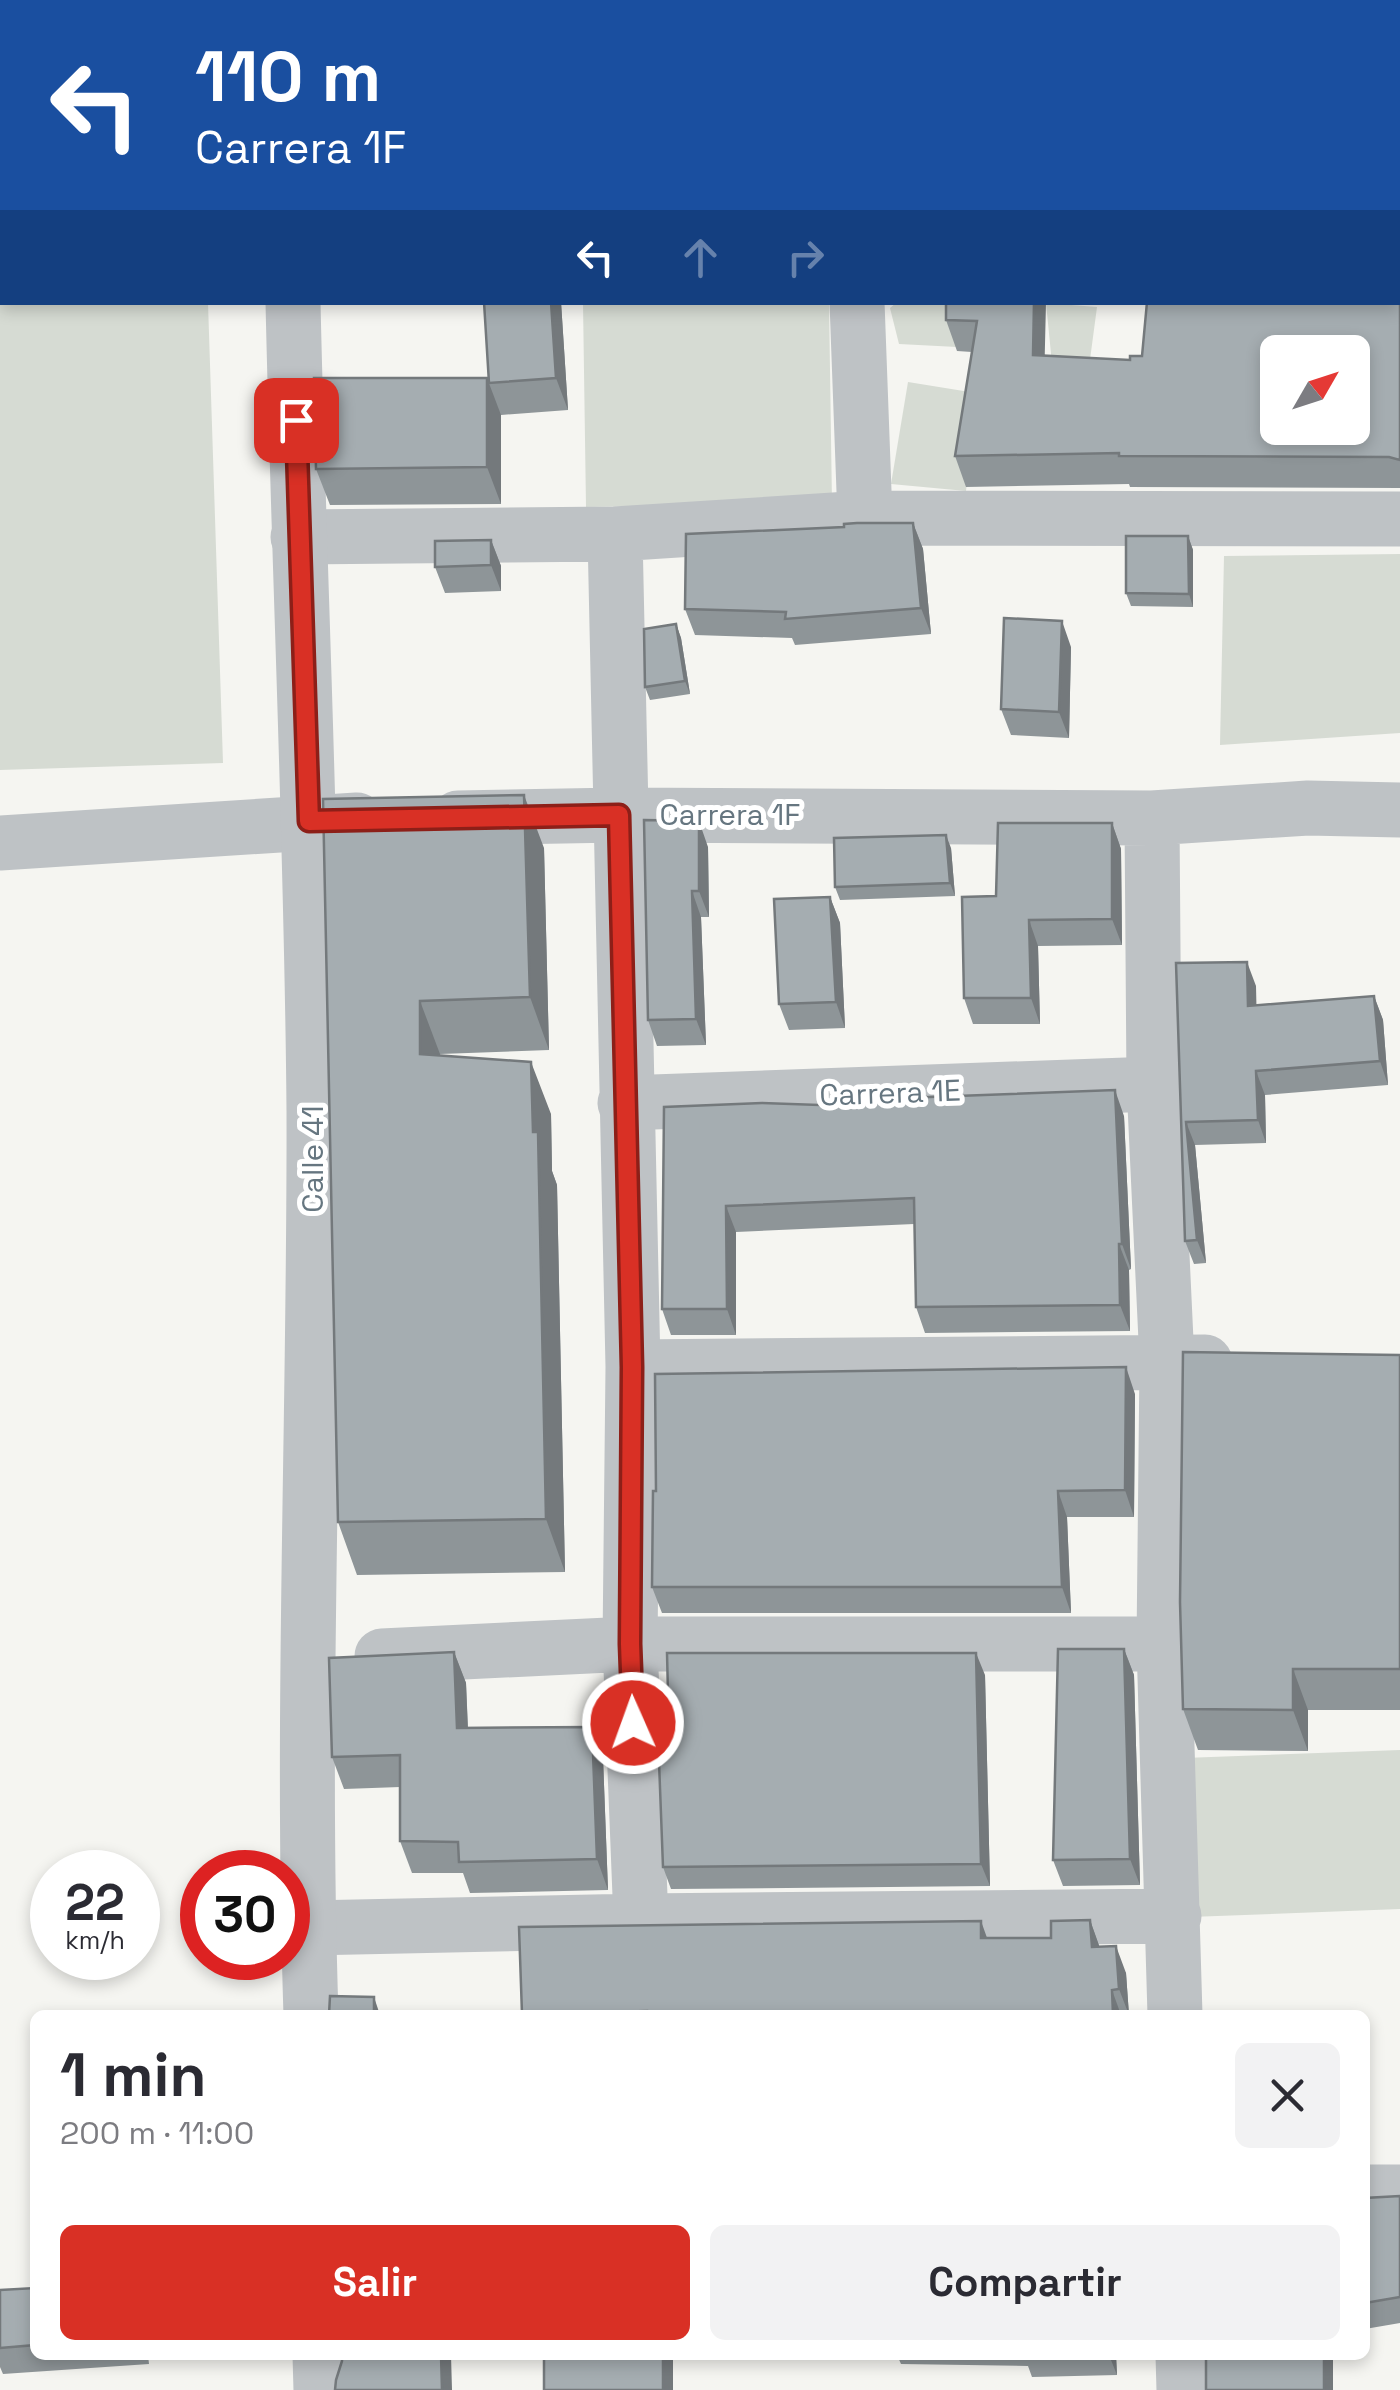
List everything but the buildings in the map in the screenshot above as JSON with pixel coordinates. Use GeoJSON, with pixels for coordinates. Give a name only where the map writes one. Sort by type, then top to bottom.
{"type":"FeatureCollection","features":[{"type":"Feature","properties":{"kind":"street","name":"Calle 41"},"geometry":{"type":"LineString","coordinates":[[293,305],[314,1114],[308,1850]]}},
{"type":"Feature","properties":{"kind":"street"},"geometry":{"type":"LineString","coordinates":[[857,305],[865,518]]}},
{"type":"Feature","properties":{"kind":"street"},"geometry":{"type":"LineString","coordinates":[[298,537],[614,534],[865,518],[1400,519]]}},
{"type":"Feature","properties":{"kind":"street"},"geometry":{"type":"LineString","coordinates":[[614,534],[632,1367],[630,1644],[641,1920]]}},
{"type":"Feature","properties":{"kind":"street","name":"Carrera 1F"},"geometry":{"type":"LineString","coordinates":[[0,843],[309,821],[619,815],[1152,818],[1308,808],[1400,810]]}},
{"type":"Feature","properties":{"kind":"street"},"geometry":{"type":"LineString","coordinates":[[1152,818],[1154,1084],[1167,1362],[1164,1644],[1175,2010]]}},
{"type":"Feature","properties":{"kind":"street","name":"Carrera 1E"},"geometry":{"type":"LineString","coordinates":[[625,1102],[1154,1084]]}},
{"type":"Feature","properties":{"kind":"street"},"geometry":{"type":"LineString","coordinates":[[632,1367],[1245,1363]]}},
{"type":"Feature","properties":{"kind":"street"},"geometry":{"type":"LineString","coordinates":[[308,1660],[630,1644],[1164,1644]]}},
{"type":"Feature","properties":{"kind":"street"},"geometry":{"type":"LineString","coordinates":[[310,1928],[641,1920],[1174,1916]]}},
{"type":"Feature","properties":{"kind":"street","name":"Calle 41"},"geometry":{"type":"LineString","coordinates":[[309,1980],[310,2010]]}},
{"type":"Feature","properties":{"kind":"street"},"geometry":{"type":"LineString","coordinates":[[1370,2192],[1400,2192]]}},
{"type":"Feature","properties":{"kind":"street"},"geometry":{"type":"LineString","coordinates":[[320,2360],[321,2390]]}},
{"type":"Feature","properties":{"kind":"street"},"geometry":{"type":"LineString","coordinates":[[1183,2360],[1184,2390]]}},
{"type":"Feature","properties":{"kind":"shaded area"},"geometry":{"type":"Polygon","coordinates":[[[0,305],[208,305],[223,763],[0,770],[0,305]]]}},
{"type":"Feature","properties":{"kind":"shaded area"},"geometry":{"type":"Polygon","coordinates":[[[583,305],[829,305],[832,504],[586,507],[583,305]]]}},
{"type":"Feature","properties":{"kind":"shaded area"},"geometry":{"type":"Polygon","coordinates":[[[953,305],[957,347],[899,344],[890,308],[953,305]]]}},
{"type":"Feature","properties":{"kind":"shaded area"},"geometry":{"type":"Polygon","coordinates":[[[1046,305],[1097,307],[1087,382],[1054,384],[1046,305]]]}},
{"type":"Feature","properties":{"kind":"shaded area"},"geometry":{"type":"Polygon","coordinates":[[[908,382],[976,393],[966,491],[891,484],[908,382]]]}},
{"type":"Feature","properties":{"kind":"shaded area"},"geometry":{"type":"Polygon","coordinates":[[[1400,554],[1400,733],[1220,745],[1224,556],[1400,554]]]}},
{"type":"Feature","properties":{"kind":"shaded area"},"geometry":{"type":"Polygon","coordinates":[[[1400,1750],[1400,1909],[1190,1917],[1184,1758],[1400,1750]]]}},
{"type":"Feature","properties":{"kind":"route"},"geometry":{"type":"LineString","coordinates":[[296,420],[309,821],[619,815],[632,1367],[633,1723]]}}]}
